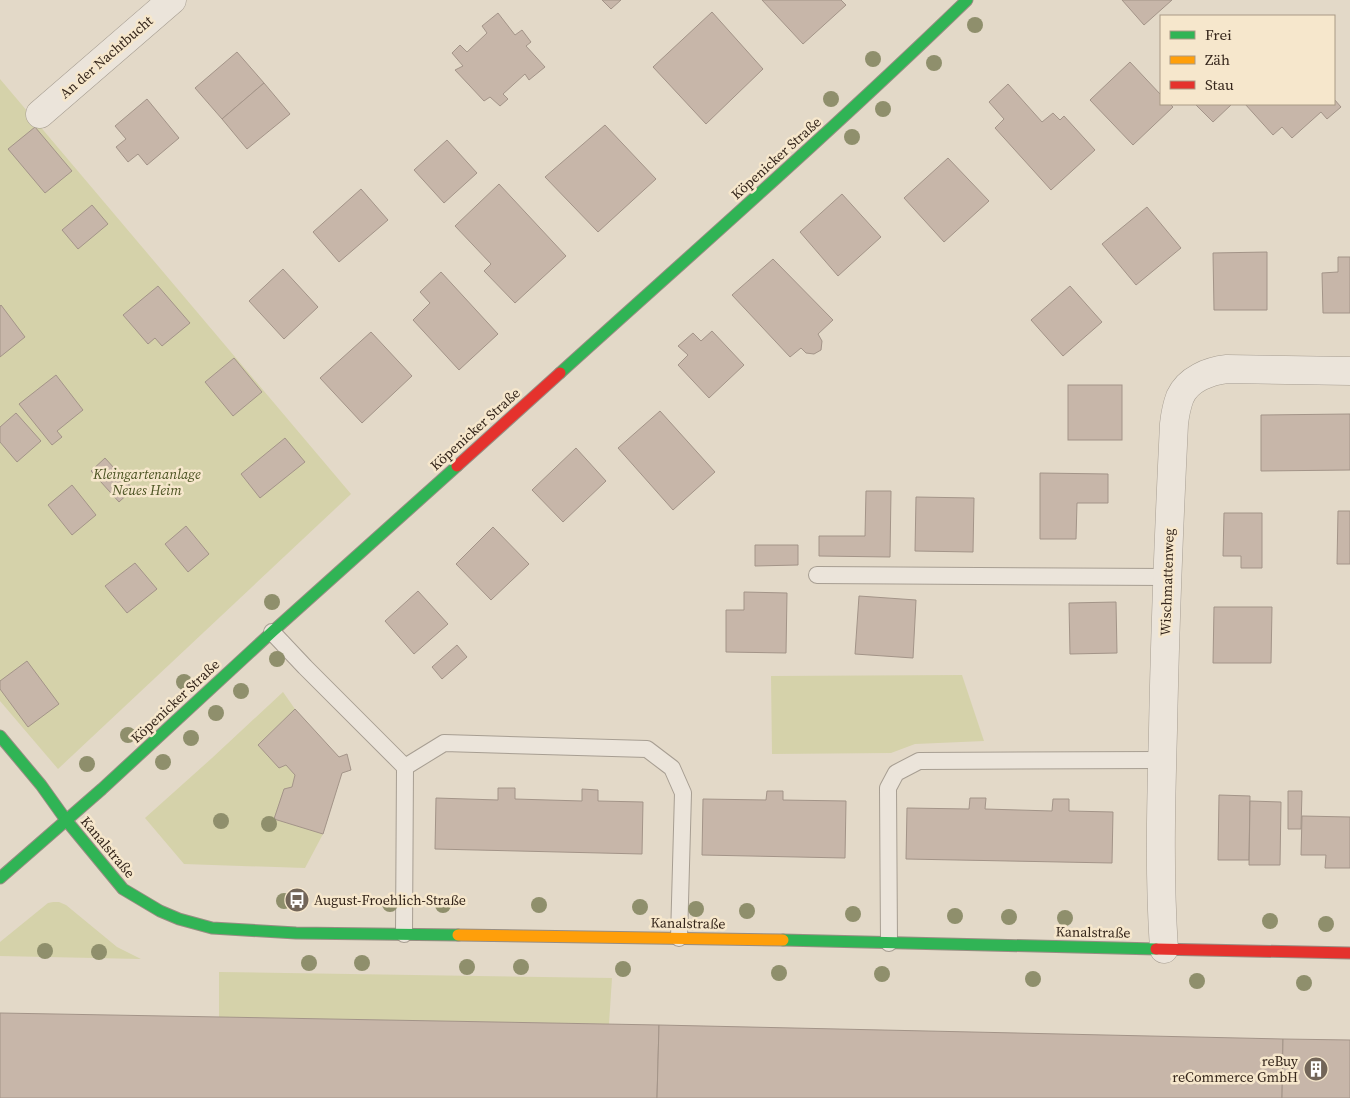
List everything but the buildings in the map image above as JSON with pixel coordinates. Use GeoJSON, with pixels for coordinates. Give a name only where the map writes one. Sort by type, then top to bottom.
{"type":"FeatureCollection","features":[{"type":"Feature","properties":{"kind":"street","name":"An der Nachtbucht"},"geometry":{"type":"LineString","coordinates":[[40,114],[172,0]]}},
{"type":"Feature","properties":{"kind":"street","name":"Köpenicker Straße"},"geometry":{"type":"LineString","coordinates":[[0,878],[102,789],[272,632],[818,140],[967,0]]}},
{"type":"Feature","properties":{"kind":"street","name":"Wischmattenweg"},"geometry":{"type":"LineString","coordinates":[[1164,949],[1161,907],[1166,577],[1174,424],[1181,395],[1202,375],[1220,370],[1350,371]]}},
{"type":"Feature","properties":{"kind":"street"},"geometry":{"type":"LineString","coordinates":[[0,736],[41,784],[66,820]]}},
{"type":"Feature","properties":{"kind":"street","name":"Kanalstraße"},"geometry":{"type":"LineString","coordinates":[[66,820],[123,889],[160,911],[212,928],[296,933],[680,938],[1350,953]]}},
{"type":"Feature","properties":{"kind":"lane"},"geometry":{"type":"LineString","coordinates":[[817,575],[1166,577]]}},
{"type":"Feature","properties":{"kind":"lane"},"geometry":{"type":"LineString","coordinates":[[272,632],[405,768],[404,934]]}},
{"type":"Feature","properties":{"kind":"lane"},"geometry":{"type":"LineString","coordinates":[[405,768],[444,743],[647,749],[672,768],[683,793],[680,938]]}},
{"type":"Feature","properties":{"kind":"lane"},"geometry":{"type":"LineString","coordinates":[[889,943],[888,788],[896,773],[919,761],[1162,760]]}},
{"type":"Feature","properties":{"kind":"green space","name":"Kleingartenanlage Neues Heim"},"geometry":{"type":"Polygon","coordinates":[[[0,79],[351,494],[58,769],[0,701],[0,79]]]}},
{"type":"Feature","properties":{"kind":"green space"},"geometry":{"type":"Polygon","coordinates":[[[962,675],[984,741],[915,744],[891,753],[772,754],[771,676],[962,675]]]}},
{"type":"Feature","properties":{"kind":"green space"},"geometry":{"type":"Polygon","coordinates":[[[283,692],[295,709],[258,745],[279,767],[286,765],[295,775],[292,787],[284,789],[275,819],[323,834],[305,868],[184,864],[145,818],[283,692]]]}},
{"type":"Feature","properties":{"kind":"green space"},"geometry":{"type":"Polygon","coordinates":[[[53,902],[66,905],[117,947],[141,959],[0,956],[0,942],[48,903],[53,902]]]}},
{"type":"Feature","properties":{"kind":"green space"},"geometry":{"type":"Polygon","coordinates":[[[219,972],[612,978],[609,1024],[219,1017],[219,972]]]}},
{"type":"Feature","properties":{"kind":"traffic: fast"},"geometry":{"type":"LineString","coordinates":[[560,373],[816,142],[967,0]]}},
{"type":"Feature","properties":{"kind":"traffic: fast"},"geometry":{"type":"LineString","coordinates":[[0,878],[102,789],[272,632],[457,466]]}},
{"type":"Feature","properties":{"kind":"traffic: fast"},"geometry":{"type":"LineString","coordinates":[[0,736],[123,889],[160,911],[179,919],[212,928],[296,933],[458,935]]}},
{"type":"Feature","properties":{"kind":"traffic: fast"},"geometry":{"type":"LineString","coordinates":[[783,940],[1156,949]]}},
{"type":"Feature","properties":{"kind":"traffic: slow"},"geometry":{"type":"LineString","coordinates":[[458,935],[783,940]]}},
{"type":"Feature","properties":{"kind":"traffic: jam"},"geometry":{"type":"LineString","coordinates":[[457,466],[560,373]]}},
{"type":"Feature","properties":{"kind":"traffic: jam"},"geometry":{"type":"LineString","coordinates":[[1156,949],[1350,953]]}},
{"type":"Feature","properties":{"kind":"place","name":"August-Froehlich-Straße"},"geometry":{"type":"Point","coordinates":[297,900]}},
{"type":"Feature","properties":{"kind":"place","name":"reBuy reCommerce GmbH"},"geometry":{"type":"Point","coordinates":[1316,1069]}}]}
